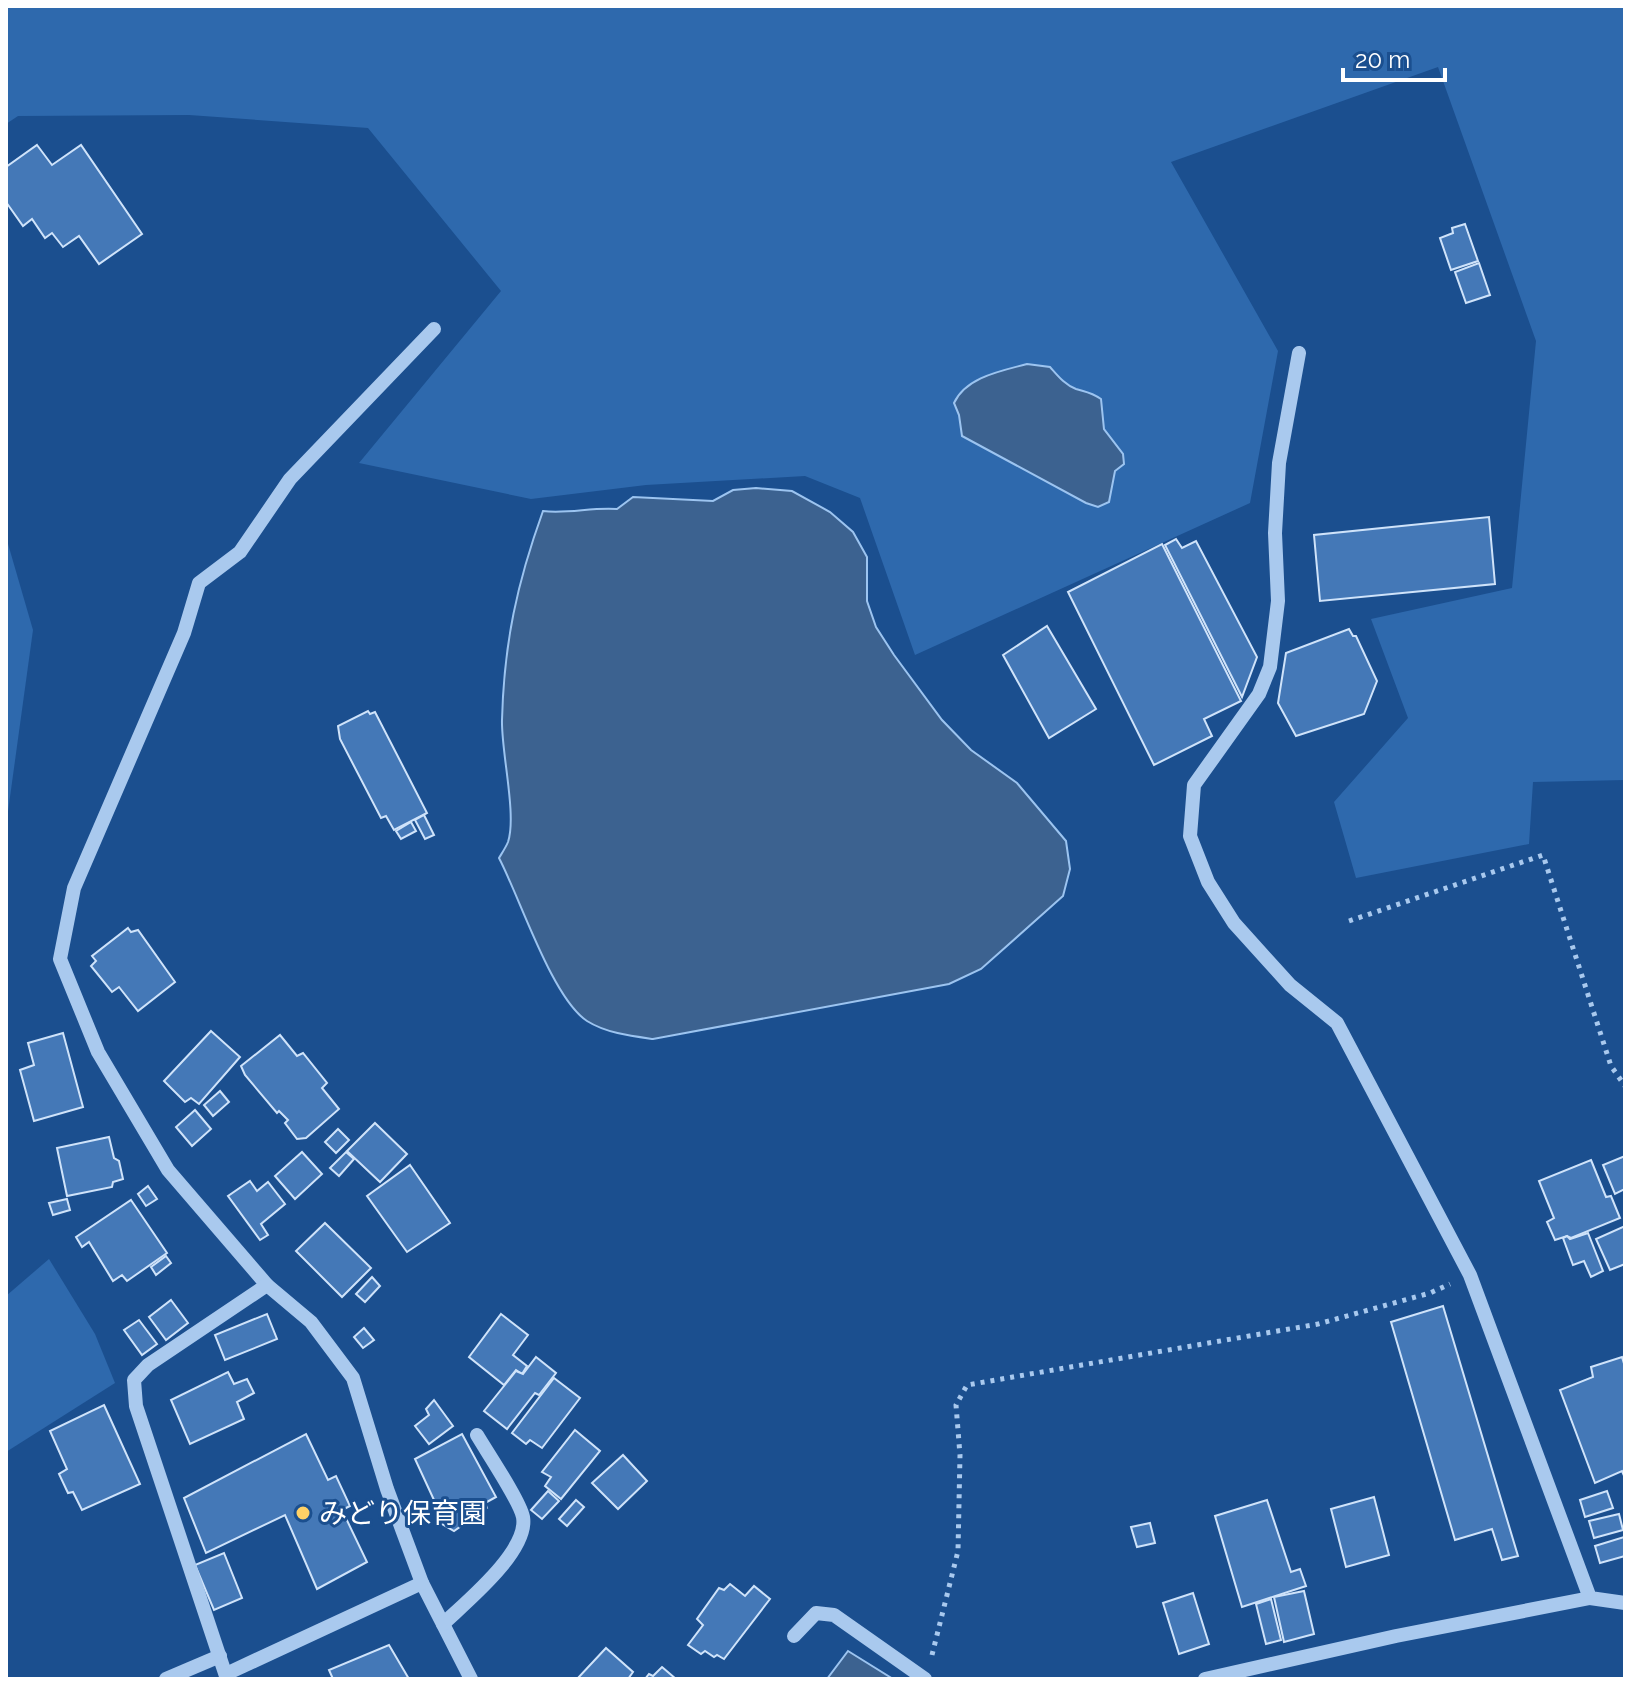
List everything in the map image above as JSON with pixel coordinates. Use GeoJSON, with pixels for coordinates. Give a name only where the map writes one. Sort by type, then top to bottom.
{"type":"FeatureCollection","features":[{"type":"Feature","properties":{"kind":"street"},"geometry":{"type":"LineString","coordinates":[[434,329],[290,479],[240,552],[199,583],[184,633],[74,888],[60,959],[98,1052],[168,1170],[267,1285],[311,1322],[353,1378],[387,1489],[422,1583],[471,1679]]}},
{"type":"Feature","properties":{"kind":"street"},"geometry":{"type":"LineString","coordinates":[[1299,353],[1279,463],[1275,533],[1278,601],[1270,667],[1259,694],[1194,785],[1190,836],[1208,882],[1234,923],[1290,985],[1337,1023],[1470,1275],[1590,1598]]}},
{"type":"Feature","properties":{"kind":"street"},"geometry":{"type":"LineString","coordinates":[[267,1285],[148,1365],[134,1380],[136,1406],[227,1677],[422,1583]]}},
{"type":"Feature","properties":{"kind":"street"},"geometry":{"type":"LineString","coordinates":[[443,1624],[500,1568],[523,1532],[522,1514],[477,1435]]}},
{"type":"Feature","properties":{"kind":"street"},"geometry":{"type":"LineString","coordinates":[[1205,1679],[1396,1636],[1590,1598],[1625,1603]]}},
{"type":"Feature","properties":{"kind":"street"},"geometry":{"type":"LineString","coordinates":[[794,1636],[816,1613],[834,1615],[927,1673]]}},
{"type":"Feature","properties":{"kind":"street"},"geometry":{"type":"LineString","coordinates":[[166,1679],[220,1656]]}},
{"type":"Feature","properties":{"kind":"path"},"geometry":{"type":"LineString","coordinates":[[1349,921],[1543,855],[1611,1066],[1625,1086]]}},
{"type":"Feature","properties":{"kind":"path"},"geometry":{"type":"LineString","coordinates":[[927,1673],[958,1551],[960,1455],[956,1405],[967,1385],[1318,1324],[1430,1293],[1470,1275]]}},
{"type":"Feature","properties":{"kind":"shaded area"},"geometry":{"type":"Polygon","coordinates":[[[6,6],[1625,6],[1625,780],[1533,782],[1529,844],[1356,878],[1334,802],[1408,718],[1371,619],[1512,588],[1536,341],[1438,67],[1171,162],[1278,351],[1250,503],[915,655],[860,498],[805,476],[646,485],[531,499],[359,463],[501,291],[368,128],[189,115],[18,116],[6,124],[6,6]]]}},
{"type":"Feature","properties":{"kind":"shaded area"},"geometry":{"type":"Polygon","coordinates":[[[1027,364],[1050,367],[1068,385],[1101,399],[1104,429],[1123,454],[1124,464],[1115,471],[1109,502],[1098,507],[1086,503],[962,436],[954,403],[960,394],[985,376],[1027,364]]]}},
{"type":"Feature","properties":{"kind":"shaded area"},"geometry":{"type":"Polygon","coordinates":[[[733,490],[792,491],[830,512],[853,532],[867,557],[867,601],[876,627],[894,655],[942,720],[971,750],[1017,783],[1066,841],[1070,869],[1063,896],[981,969],[949,984],[653,1039],[619,1033],[587,1021],[561,991],[499,858],[508,842],[510,830],[502,720],[509,639],[519,588],[543,511],[617,509],[633,497],[713,501],[733,490]]]}},
{"type":"Feature","properties":{"kind":"shaded area"},"geometry":{"type":"Polygon","coordinates":[[[6,537],[33,630],[6,826],[6,537]]]}},
{"type":"Feature","properties":{"kind":"shaded area"},"geometry":{"type":"Polygon","coordinates":[[[49,1259],[95,1334],[115,1383],[6,1452],[6,1296],[49,1259]]]}},
{"type":"Feature","properties":{"kind":"shaded area"},"geometry":{"type":"Polygon","coordinates":[[[848,1651],[893,1679],[827,1679],[848,1651]]]}},
{"type":"Feature","properties":{"kind":"building"},"geometry":{"type":"Polygon","coordinates":[[[37,145],[52,165],[81,145],[142,234],[99,264],[79,236],[63,247],[52,233],[45,238],[32,219],[23,226],[6,202],[6,167],[37,145]]]}},
{"type":"Feature","properties":{"kind":"building"},"geometry":{"type":"Polygon","coordinates":[[[1465,224],[1478,261],[1451,270],[1440,238],[1453,233],[1452,228],[1465,224]]]}},
{"type":"Feature","properties":{"kind":"building"},"geometry":{"type":"Polygon","coordinates":[[[1479,263],[1490,295],[1466,303],[1455,272],[1479,263]]]}},
{"type":"Feature","properties":{"kind":"building"},"geometry":{"type":"Polygon","coordinates":[[[1489,517],[1495,584],[1320,601],[1314,535],[1489,517]]]}},
{"type":"Feature","properties":{"kind":"building"},"geometry":{"type":"Polygon","coordinates":[[[1176,539],[1182,548],[1196,541],[1257,657],[1242,697],[1165,545],[1176,539]]]}},
{"type":"Feature","properties":{"kind":"building"},"geometry":{"type":"Polygon","coordinates":[[[1162,544],[1241,701],[1204,719],[1212,736],[1154,765],[1068,592],[1162,544]]]}},
{"type":"Feature","properties":{"kind":"building"},"geometry":{"type":"Polygon","coordinates":[[[1047,626],[1096,709],[1049,738],[1003,655],[1047,626]]]}},
{"type":"Feature","properties":{"kind":"building"},"geometry":{"type":"Polygon","coordinates":[[[1349,629],[1356,636],[1377,681],[1364,714],[1296,736],[1278,703],[1286,653],[1349,629]]]}},
{"type":"Feature","properties":{"kind":"building"},"geometry":{"type":"Polygon","coordinates":[[[368,711],[370,714],[375,712],[427,813],[394,830],[386,816],[381,818],[340,739],[338,726],[368,711]]]}},
{"type":"Feature","properties":{"kind":"building"},"geometry":{"type":"Polygon","coordinates":[[[424,815],[434,835],[425,839],[415,820],[424,815]]]}},
{"type":"Feature","properties":{"kind":"building"},"geometry":{"type":"Polygon","coordinates":[[[411,822],[416,831],[401,839],[396,831],[411,822]]]}},
{"type":"Feature","properties":{"kind":"building"},"geometry":{"type":"Polygon","coordinates":[[[128,928],[131,932],[138,930],[175,982],[138,1011],[119,987],[112,992],[91,966],[96,961],[92,956],[128,928]]]}},
{"type":"Feature","properties":{"kind":"building"},"geometry":{"type":"Polygon","coordinates":[[[211,1031],[240,1057],[199,1104],[191,1098],[185,1102],[164,1081],[211,1031]]]}},
{"type":"Feature","properties":{"kind":"building"},"geometry":{"type":"Polygon","coordinates":[[[63,1033],[83,1107],[34,1121],[20,1070],[34,1065],[28,1043],[63,1033]]]}},
{"type":"Feature","properties":{"kind":"building"},"geometry":{"type":"Polygon","coordinates":[[[280,1035],[297,1056],[303,1053],[327,1083],[322,1088],[339,1109],[306,1138],[297,1139],[285,1123],[288,1120],[279,1111],[277,1113],[241,1066],[280,1035]]]}},
{"type":"Feature","properties":{"kind":"building"},"geometry":{"type":"Polygon","coordinates":[[[220,1091],[229,1102],[213,1116],[204,1105],[220,1091]]]}},
{"type":"Feature","properties":{"kind":"building"},"geometry":{"type":"Polygon","coordinates":[[[195,1110],[211,1129],[192,1146],[176,1127],[195,1110]]]}},
{"type":"Feature","properties":{"kind":"building"},"geometry":{"type":"Polygon","coordinates":[[[375,1123],[407,1154],[380,1182],[347,1151],[375,1123]]]}},
{"type":"Feature","properties":{"kind":"building"},"geometry":{"type":"Polygon","coordinates":[[[338,1129],[349,1140],[336,1153],[325,1142],[338,1129]]]}},
{"type":"Feature","properties":{"kind":"building"},"geometry":{"type":"Polygon","coordinates":[[[109,1137],[123,1179],[113,1182],[112,1187],[67,1196],[57,1148],[109,1137]]]}},
{"type":"Feature","properties":{"kind":"building"},"geometry":{"type":"Polygon","coordinates":[[[302,1152],[322,1174],[295,1199],[275,1176],[302,1152]]]}},
{"type":"Feature","properties":{"kind":"building"},"geometry":{"type":"Polygon","coordinates":[[[346,1152],[354,1159],[339,1176],[330,1168],[346,1152]]]}},
{"type":"Feature","properties":{"kind":"building"},"geometry":{"type":"Polygon","coordinates":[[[1625,1156],[1625,1189],[1615,1194],[1603,1165],[1625,1156]]]}},
{"type":"Feature","properties":{"kind":"building"},"geometry":{"type":"Polygon","coordinates":[[[1591,1160],[1606,1197],[1611,1196],[1620,1218],[1571,1238],[1567,1236],[1555,1240],[1547,1222],[1554,1218],[1539,1181],[1591,1160]]]}},
{"type":"Feature","properties":{"kind":"building"},"geometry":{"type":"Polygon","coordinates":[[[410,1165],[450,1223],[407,1252],[367,1196],[410,1165]]]}},
{"type":"Feature","properties":{"kind":"building"},"geometry":{"type":"Polygon","coordinates":[[[250,1181],[257,1191],[268,1182],[285,1204],[261,1224],[268,1235],[260,1240],[228,1196],[250,1181]]]}},
{"type":"Feature","properties":{"kind":"building"},"geometry":{"type":"Polygon","coordinates":[[[148,1186],[157,1199],[146,1206],[138,1194],[148,1186]]]}},
{"type":"Feature","properties":{"kind":"building"},"geometry":{"type":"Polygon","coordinates":[[[67,1199],[70,1210],[53,1215],[49,1203],[67,1199]]]}},
{"type":"Feature","properties":{"kind":"building"},"geometry":{"type":"Polygon","coordinates":[[[131,1200],[167,1253],[127,1281],[122,1275],[113,1281],[89,1242],[82,1247],[76,1237],[131,1200]]]}},
{"type":"Feature","properties":{"kind":"building"},"geometry":{"type":"Polygon","coordinates":[[[325,1223],[371,1268],[342,1297],[296,1251],[325,1223]]]}},
{"type":"Feature","properties":{"kind":"building"},"geometry":{"type":"Polygon","coordinates":[[[1625,1226],[1625,1264],[1610,1270],[1596,1239],[1625,1226]]]}},
{"type":"Feature","properties":{"kind":"building"},"geometry":{"type":"Polygon","coordinates":[[[1588,1233],[1603,1271],[1591,1277],[1584,1261],[1573,1265],[1563,1238],[1588,1233]]]}},
{"type":"Feature","properties":{"kind":"building"},"geometry":{"type":"Polygon","coordinates":[[[166,1256],[171,1263],[156,1275],[151,1267],[166,1256]]]}},
{"type":"Feature","properties":{"kind":"building"},"geometry":{"type":"Polygon","coordinates":[[[372,1277],[380,1286],[365,1302],[356,1294],[372,1277]]]}},
{"type":"Feature","properties":{"kind":"building"},"geometry":{"type":"Polygon","coordinates":[[[171,1300],[188,1323],[166,1340],[149,1317],[171,1300]]]}},
{"type":"Feature","properties":{"kind":"building"},"geometry":{"type":"Polygon","coordinates":[[[1443,1306],[1518,1556],[1502,1560],[1492,1529],[1455,1540],[1391,1322],[1443,1306]]]}},
{"type":"Feature","properties":{"kind":"building"},"geometry":{"type":"Polygon","coordinates":[[[267,1314],[277,1339],[225,1360],[215,1335],[267,1314]]]}},
{"type":"Feature","properties":{"kind":"building"},"geometry":{"type":"Polygon","coordinates":[[[501,1314],[528,1335],[513,1355],[527,1366],[522,1374],[516,1370],[504,1385],[469,1357],[501,1314]]]}},
{"type":"Feature","properties":{"kind":"building"},"geometry":{"type":"Polygon","coordinates":[[[139,1320],[157,1344],[142,1355],[124,1330],[139,1320]]]}},
{"type":"Feature","properties":{"kind":"building"},"geometry":{"type":"Polygon","coordinates":[[[364,1328],[374,1340],[363,1348],[354,1337],[364,1328]]]}},
{"type":"Feature","properties":{"kind":"building"},"geometry":{"type":"Polygon","coordinates":[[[536,1357],[556,1373],[539,1395],[535,1393],[507,1429],[484,1411],[516,1371],[523,1374],[536,1357]]]}},
{"type":"Feature","properties":{"kind":"building"},"geometry":{"type":"Polygon","coordinates":[[[1622,1357],[1625,1367],[1625,1478],[1622,1471],[1595,1483],[1560,1390],[1593,1377],[1591,1367],[1622,1357]]]}},
{"type":"Feature","properties":{"kind":"building"},"geometry":{"type":"Polygon","coordinates":[[[228,1372],[234,1384],[247,1379],[254,1393],[237,1402],[244,1419],[190,1444],[171,1400],[228,1372]]]}},
{"type":"Feature","properties":{"kind":"building"},"geometry":{"type":"Polygon","coordinates":[[[554,1378],[580,1398],[542,1448],[530,1440],[526,1444],[512,1433],[554,1378]]]}},
{"type":"Feature","properties":{"kind":"building"},"geometry":{"type":"Polygon","coordinates":[[[434,1400],[453,1426],[429,1444],[415,1426],[429,1415],[426,1409],[434,1400]]]}},
{"type":"Feature","properties":{"kind":"building"},"geometry":{"type":"Polygon","coordinates":[[[104,1405],[140,1484],[82,1510],[73,1492],[68,1493],[59,1474],[67,1469],[50,1431],[104,1405]]]}},
{"type":"Feature","properties":{"kind":"building"},"geometry":{"type":"Polygon","coordinates":[[[575,1430],[600,1451],[561,1499],[545,1486],[551,1477],[542,1472],[575,1430]]]}},
{"type":"Feature","properties":{"kind":"building"},"geometry":{"type":"Polygon","coordinates":[[[306,1434],[328,1480],[336,1476],[350,1506],[342,1510],[367,1562],[317,1589],[285,1515],[206,1553],[184,1498],[306,1434]]]}},
{"type":"Feature","properties":{"kind":"building"},"geometry":{"type":"Polygon","coordinates":[[[462,1434],[496,1497],[485,1503],[487,1508],[454,1531],[442,1524],[415,1459],[462,1434]]]}},
{"type":"Feature","properties":{"kind":"building"},"geometry":{"type":"Polygon","coordinates":[[[623,1455],[647,1481],[618,1509],[592,1483],[623,1455]]]}},
{"type":"Feature","properties":{"kind":"building"},"geometry":{"type":"Polygon","coordinates":[[[548,1491],[559,1501],[542,1519],[531,1510],[548,1491]]]}},
{"type":"Feature","properties":{"kind":"building"},"geometry":{"type":"Polygon","coordinates":[[[1607,1491],[1613,1508],[1585,1517],[1580,1500],[1607,1491]]]}},
{"type":"Feature","properties":{"kind":"building"},"geometry":{"type":"Polygon","coordinates":[[[1374,1497],[1389,1555],[1346,1567],[1331,1509],[1374,1497]]]}},
{"type":"Feature","properties":{"kind":"building"},"geometry":{"type":"Polygon","coordinates":[[[576,1500],[584,1507],[567,1526],[559,1519],[576,1500]]]}},
{"type":"Feature","properties":{"kind":"building"},"geometry":{"type":"Polygon","coordinates":[[[1267,1500],[1291,1572],[1300,1569],[1306,1586],[1242,1607],[1215,1516],[1267,1500]]]}},
{"type":"Feature","properties":{"kind":"building"},"geometry":{"type":"Polygon","coordinates":[[[1619,1514],[1623,1530],[1594,1538],[1589,1521],[1619,1514]]]}},
{"type":"Feature","properties":{"kind":"building"},"geometry":{"type":"Polygon","coordinates":[[[1150,1523],[1155,1543],[1137,1547],[1131,1527],[1150,1523]]]}},
{"type":"Feature","properties":{"kind":"building"},"geometry":{"type":"Polygon","coordinates":[[[1624,1537],[1625,1556],[1600,1563],[1595,1546],[1624,1537]]]}},
{"type":"Feature","properties":{"kind":"building"},"geometry":{"type":"Polygon","coordinates":[[[224,1553],[242,1598],[214,1610],[195,1565],[224,1553]]]}},
{"type":"Feature","properties":{"kind":"building"},"geometry":{"type":"Polygon","coordinates":[[[730,1584],[745,1596],[754,1586],[770,1599],[724,1659],[705,1651],[701,1654],[688,1645],[703,1625],[697,1619],[719,1588],[724,1590],[730,1584]]]}},
{"type":"Feature","properties":{"kind":"building"},"geometry":{"type":"Polygon","coordinates":[[[1304,1591],[1314,1634],[1284,1642],[1274,1597],[1304,1591]]]}},
{"type":"Feature","properties":{"kind":"building"},"geometry":{"type":"Polygon","coordinates":[[[1193,1593],[1209,1644],[1179,1654],[1163,1603],[1193,1593]]]}},
{"type":"Feature","properties":{"kind":"building"},"geometry":{"type":"Polygon","coordinates":[[[1271,1599],[1281,1640],[1266,1644],[1256,1604],[1271,1599]]]}},
{"type":"Feature","properties":{"kind":"building"},"geometry":{"type":"Polygon","coordinates":[[[389,1645],[409,1679],[333,1679],[329,1670],[389,1645]]]}},
{"type":"Feature","properties":{"kind":"building"},"geometry":{"type":"Polygon","coordinates":[[[606,1648],[633,1672],[628,1679],[577,1679],[606,1648]]]}},
{"type":"Feature","properties":{"kind":"building"},"geometry":{"type":"Polygon","coordinates":[[[662,1667],[676,1679],[645,1679],[649,1674],[653,1676],[662,1667]]]}},
{"type":"Feature","properties":{"kind":"place","name":"みどり保育園"},"geometry":{"type":"Point","coordinates":[303,1513]}}]}
